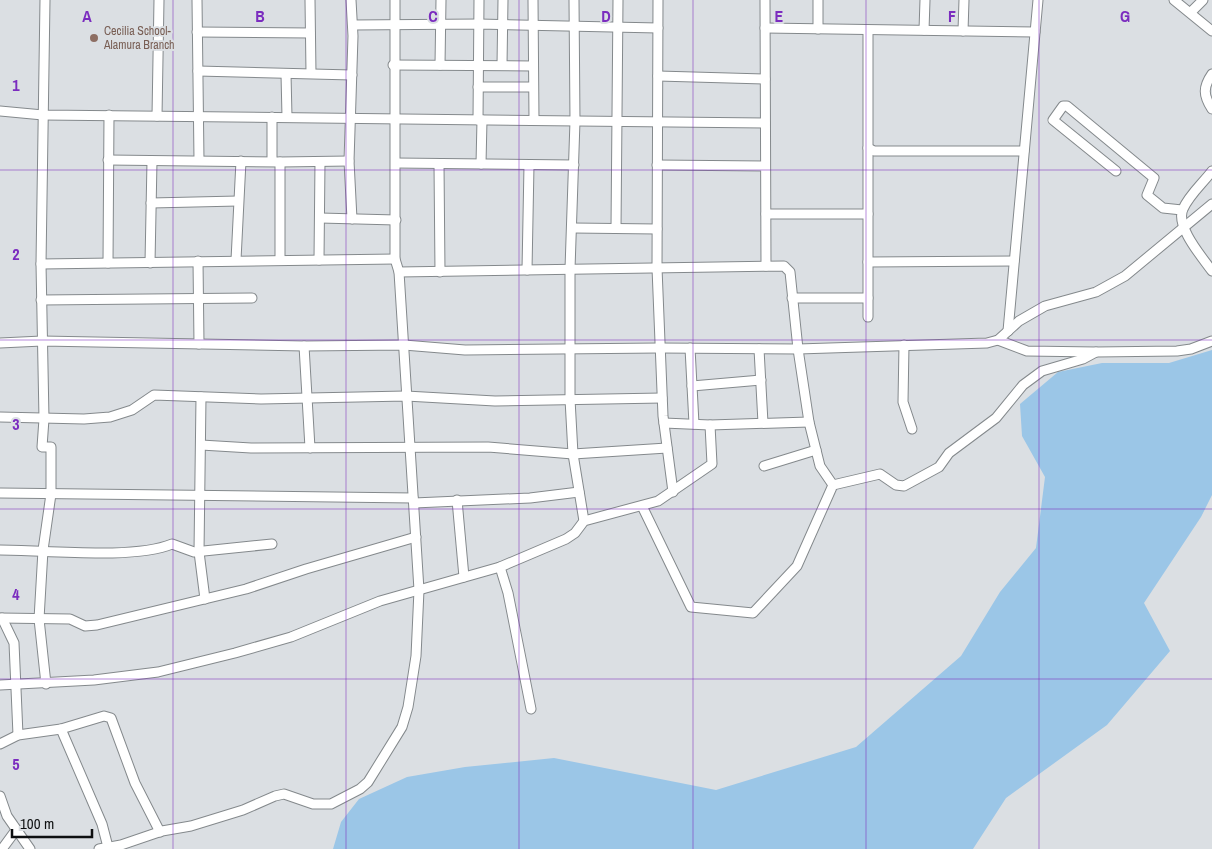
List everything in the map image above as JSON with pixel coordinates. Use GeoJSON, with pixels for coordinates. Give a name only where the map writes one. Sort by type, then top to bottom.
{"type":"FeatureCollection","features":[{"type":"Feature","properties":{"kind":"street"},"geometry":{"type":"LineString","coordinates":[[45,0],[41,264],[44,418],[42,447],[51,447],[51,494],[43,550],[39,619],[46,684]]}},
{"type":"Feature","properties":{"kind":"street"},"geometry":{"type":"LineString","coordinates":[[157,116],[159,0]]}},
{"type":"Feature","properties":{"kind":"street"},"geometry":{"type":"LineString","coordinates":[[197,0],[199,160]]}},
{"type":"Feature","properties":{"kind":"street"},"geometry":{"type":"LineString","coordinates":[[310,0],[311,73]]}},
{"type":"Feature","properties":{"kind":"street"},"geometry":{"type":"LineString","coordinates":[[351,0],[353,25],[349,161],[352,218]]}},
{"type":"Feature","properties":{"kind":"street"},"geometry":{"type":"LineString","coordinates":[[61,730],[102,824],[103,848],[201,823],[243,810],[284,794],[312,804],[331,804],[360,789],[368,782],[402,726],[408,707],[416,656],[419,590],[399,272],[395,260],[396,163],[393,64],[395,0]]}},
{"type":"Feature","properties":{"kind":"street"},"geometry":{"type":"LineString","coordinates":[[440,64],[441,0]]}},
{"type":"Feature","properties":{"kind":"street"},"geometry":{"type":"LineString","coordinates":[[479,0],[478,87],[481,164]]}},
{"type":"Feature","properties":{"kind":"street"},"geometry":{"type":"LineString","coordinates":[[502,65],[503,0]]}},
{"type":"Feature","properties":{"kind":"street"},"geometry":{"type":"LineString","coordinates":[[533,0],[534,120]]}},
{"type":"Feature","properties":{"kind":"street"},"geometry":{"type":"LineString","coordinates":[[574,0],[575,121],[573,228],[570,269],[570,399],[573,454],[584,521]]}},
{"type":"Feature","properties":{"kind":"street"},"geometry":{"type":"LineString","coordinates":[[616,228],[618,0]]}},
{"type":"Feature","properties":{"kind":"street"},"geometry":{"type":"LineString","coordinates":[[658,0],[657,268],[659,348],[664,423],[673,492]]}},
{"type":"Feature","properties":{"kind":"street"},"geometry":{"type":"LineString","coordinates":[[765,0],[766,266]]}},
{"type":"Feature","properties":{"kind":"street"},"geometry":{"type":"LineString","coordinates":[[818,0],[818,29]]}},
{"type":"Feature","properties":{"kind":"street"},"geometry":{"type":"LineString","coordinates":[[924,30],[925,0]]}},
{"type":"Feature","properties":{"kind":"street"},"geometry":{"type":"LineString","coordinates":[[963,31],[964,0]]}},
{"type":"Feature","properties":{"kind":"street"},"geometry":{"type":"LineString","coordinates":[[1008,331],[1038,0]]}},
{"type":"Feature","properties":{"kind":"street"},"geometry":{"type":"LineString","coordinates":[[1174,0],[1212,31]]}},
{"type":"Feature","properties":{"kind":"street"},"geometry":{"type":"LineString","coordinates":[[1190,12],[1202,0]]}},
{"type":"Feature","properties":{"kind":"street"},"geometry":{"type":"LineString","coordinates":[[353,25],[479,24],[658,28]]}},
{"type":"Feature","properties":{"kind":"street"},"geometry":{"type":"LineString","coordinates":[[765,28],[1035,32]]}},
{"type":"Feature","properties":{"kind":"street"},"geometry":{"type":"LineString","coordinates":[[868,30],[868,317]]}},
{"type":"Feature","properties":{"kind":"street"},"geometry":{"type":"LineString","coordinates":[[197,32],[310,33]]}},
{"type":"Feature","properties":{"kind":"street"},"geometry":{"type":"LineString","coordinates":[[393,64],[533,66]]}},
{"type":"Feature","properties":{"kind":"street"},"geometry":{"type":"LineString","coordinates":[[198,72],[352,75]]}},
{"type":"Feature","properties":{"kind":"street"},"geometry":{"type":"LineString","coordinates":[[286,74],[287,117]]}},
{"type":"Feature","properties":{"kind":"street"},"geometry":{"type":"LineString","coordinates":[[1212,74],[1204,89],[1205,98],[1212,109]]}},
{"type":"Feature","properties":{"kind":"street"},"geometry":{"type":"LineString","coordinates":[[658,76],[765,79]]}},
{"type":"Feature","properties":{"kind":"street"},"geometry":{"type":"LineString","coordinates":[[478,87],[533,87]]}},
{"type":"Feature","properties":{"kind":"street"},"geometry":{"type":"LineString","coordinates":[[1116,171],[1053,120],[1063,106],[1067,106],[1154,178],[1147,195],[1163,208],[1182,210]]}},
{"type":"Feature","properties":{"kind":"street"},"geometry":{"type":"LineString","coordinates":[[0,111],[43,114],[157,116],[765,123]]}},
{"type":"Feature","properties":{"kind":"street"},"geometry":{"type":"LineString","coordinates":[[108,263],[109,115]]}},
{"type":"Feature","properties":{"kind":"street"},"geometry":{"type":"LineString","coordinates":[[272,117],[280,260]]}},
{"type":"Feature","properties":{"kind":"street"},"geometry":{"type":"LineString","coordinates":[[868,148],[874,151],[1024,151]]}},
{"type":"Feature","properties":{"kind":"street"},"geometry":{"type":"LineString","coordinates":[[108,160],[349,161]]}},
{"type":"Feature","properties":{"kind":"street"},"geometry":{"type":"LineString","coordinates":[[150,263],[152,161]]}},
{"type":"Feature","properties":{"kind":"street"},"geometry":{"type":"LineString","coordinates":[[236,260],[241,161]]}},
{"type":"Feature","properties":{"kind":"street"},"geometry":{"type":"LineString","coordinates":[[319,260],[320,162]]}},
{"type":"Feature","properties":{"kind":"street"},"geometry":{"type":"LineString","coordinates":[[396,163],[574,165]]}},
{"type":"Feature","properties":{"kind":"street"},"geometry":{"type":"LineString","coordinates":[[439,164],[440,272]]}},
{"type":"Feature","properties":{"kind":"street"},"geometry":{"type":"LineString","coordinates":[[527,270],[529,165]]}},
{"type":"Feature","properties":{"kind":"street"},"geometry":{"type":"LineString","coordinates":[[657,165],[765,166]]}},
{"type":"Feature","properties":{"kind":"street"},"geometry":{"type":"LineString","coordinates":[[1212,171],[1182,210],[1184,227],[1188,237],[1212,271]]}},
{"type":"Feature","properties":{"kind":"street"},"geometry":{"type":"LineString","coordinates":[[151,203],[238,201]]}},
{"type":"Feature","properties":{"kind":"street"},"geometry":{"type":"LineString","coordinates":[[0,343],[42,341],[404,346],[465,350],[690,348],[798,350],[987,343],[998,340],[1019,321],[1044,306],[1096,292],[1125,276],[1212,204]]}},
{"type":"Feature","properties":{"kind":"street"},"geometry":{"type":"LineString","coordinates":[[766,214],[868,214]]}},
{"type":"Feature","properties":{"kind":"street"},"geometry":{"type":"LineString","coordinates":[[320,218],[396,220]]}},
{"type":"Feature","properties":{"kind":"street"},"geometry":{"type":"LineString","coordinates":[[573,228],[657,229]]}},
{"type":"Feature","properties":{"kind":"street"},"geometry":{"type":"LineString","coordinates":[[41,264],[236,260],[395,260]]}},
{"type":"Feature","properties":{"kind":"street"},"geometry":{"type":"LineString","coordinates":[[198,261],[199,344]]}},
{"type":"Feature","properties":{"kind":"street"},"geometry":{"type":"LineString","coordinates":[[868,262],[1014,261]]}},
{"type":"Feature","properties":{"kind":"street"},"geometry":{"type":"LineString","coordinates":[[399,272],[766,266],[788,268],[809,422],[820,466],[833,486]]}},
{"type":"Feature","properties":{"kind":"street"},"geometry":{"type":"LineString","coordinates":[[41,300],[252,298]]}},
{"type":"Feature","properties":{"kind":"street"},"geometry":{"type":"LineString","coordinates":[[792,298],[868,298]]}},
{"type":"Feature","properties":{"kind":"street"},"geometry":{"type":"LineString","coordinates":[[998,340],[1027,351],[1096,352],[1177,351],[1191,349],[1212,341]]}},
{"type":"Feature","properties":{"kind":"street"},"geometry":{"type":"LineString","coordinates":[[904,345],[904,408],[912,429]]}},
{"type":"Feature","properties":{"kind":"street"},"geometry":{"type":"LineString","coordinates":[[304,346],[310,448]]}},
{"type":"Feature","properties":{"kind":"street"},"geometry":{"type":"LineString","coordinates":[[690,348],[694,424]]}},
{"type":"Feature","properties":{"kind":"street"},"geometry":{"type":"LineString","coordinates":[[759,349],[763,423]]}},
{"type":"Feature","properties":{"kind":"street"},"geometry":{"type":"LineString","coordinates":[[833,486],[880,474],[896,485],[909,484],[939,467],[949,453],[996,418],[1023,385],[1042,371],[1083,359],[1096,352]]}},
{"type":"Feature","properties":{"kind":"street"},"geometry":{"type":"LineString","coordinates":[[692,386],[761,380]]}},
{"type":"Feature","properties":{"kind":"street"},"geometry":{"type":"LineString","coordinates":[[0,418],[99,418],[120,415],[132,410],[145,399],[154,395],[307,399],[406,396],[495,401],[662,398]]}},
{"type":"Feature","properties":{"kind":"street"},"geometry":{"type":"LineString","coordinates":[[200,397],[201,496],[199,552],[205,600]]}},
{"type":"Feature","properties":{"kind":"street"},"geometry":{"type":"LineString","coordinates":[[664,423],[710,425],[809,422]]}},
{"type":"Feature","properties":{"kind":"street"},"geometry":{"type":"LineString","coordinates":[[0,685],[46,684],[158,672],[291,637],[380,601],[500,567],[566,539],[575,533],[584,521],[658,502],[673,492],[712,464],[710,425]]}},
{"type":"Feature","properties":{"kind":"street"},"geometry":{"type":"LineString","coordinates":[[201,445],[251,448],[497,447],[573,454],[667,448]]}},
{"type":"Feature","properties":{"kind":"street"},"geometry":{"type":"LineString","coordinates":[[764,466],[781,455],[816,450]]}},
{"type":"Feature","properties":{"kind":"street"},"geometry":{"type":"LineString","coordinates":[[642,506],[691,607],[747,614],[758,610],[772,591],[793,572],[833,486]]}},
{"type":"Feature","properties":{"kind":"street"},"geometry":{"type":"LineString","coordinates":[[0,493],[457,500],[538,498],[579,492]]}},
{"type":"Feature","properties":{"kind":"street"},"geometry":{"type":"LineString","coordinates":[[457,500],[464,577]]}},
{"type":"Feature","properties":{"kind":"street"},"geometry":{"type":"LineString","coordinates":[[18,735],[14,643],[1,618],[70,619],[85,626],[90,626],[246,589],[306,569],[416,537]]}},
{"type":"Feature","properties":{"kind":"street"},"geometry":{"type":"LineString","coordinates":[[0,550],[138,551],[163,548],[175,544],[186,551],[199,552],[272,544]]}},
{"type":"Feature","properties":{"kind":"street"},"geometry":{"type":"LineString","coordinates":[[500,567],[508,593],[531,710]]}},
{"type":"Feature","properties":{"kind":"street"},"geometry":{"type":"LineString","coordinates":[[0,744],[18,735],[61,730],[104,716],[112,718],[135,783],[160,832]]}},
{"type":"Feature","properties":{"kind":"street"},"geometry":{"type":"LineString","coordinates":[[0,796],[4,817],[30,849]]}},
{"type":"Feature","properties":{"kind":"street"},"geometry":{"type":"LineString","coordinates":[[2,849],[16,830]]}},
{"type":"Feature","properties":{"kind":"shaded area"},"geometry":{"type":"Polygon","coordinates":[[[1212,350],[1212,495],[1201,517],[1144,603],[1170,651],[1107,725],[1006,798],[973,849],[333,849],[341,822],[359,799],[407,777],[465,767],[554,758],[716,790],[856,747],[961,656],[1000,592],[1036,548],[1045,477],[1022,436],[1020,404],[1058,372],[1102,363],[1169,363],[1212,350]]]}},
{"type":"Feature","properties":{"kind":"place","name":"Cecilia School- Alamura Branch"},"geometry":{"type":"Point","coordinates":[94,38]}}]}
